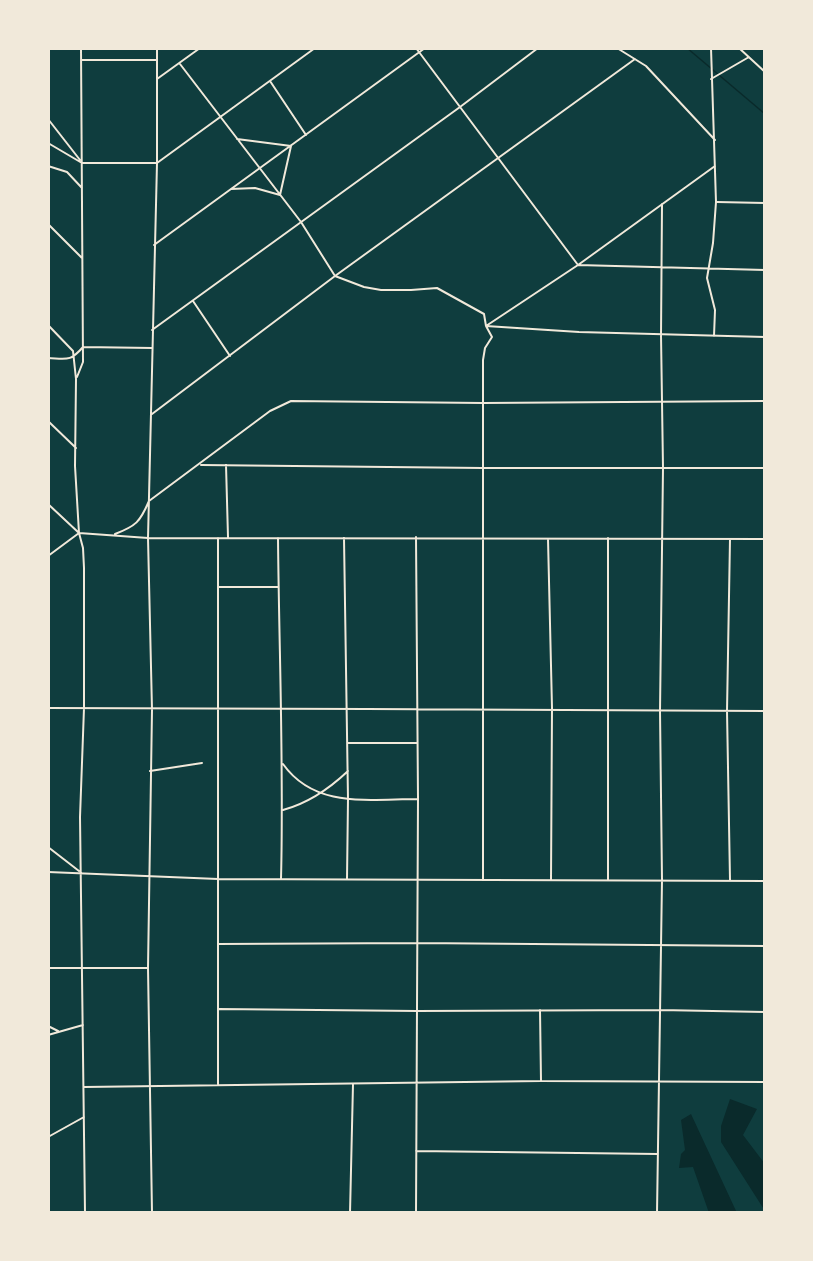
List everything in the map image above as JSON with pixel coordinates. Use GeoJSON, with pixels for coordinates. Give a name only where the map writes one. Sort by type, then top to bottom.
{"type":"FeatureCollection","features":[{"type":"Feature","properties":{"kind":"street"},"geometry":{"type":"LineString","coordinates":[[76,379],[83,362],[81,48]]}},
{"type":"Feature","properties":{"kind":"street"},"geometry":{"type":"LineString","coordinates":[[152,1213],[148,968],[152,710],[148,538],[157,163],[157,48]]}},
{"type":"Feature","properties":{"kind":"street"},"geometry":{"type":"LineString","coordinates":[[157,79],[200,48]]}},
{"type":"Feature","properties":{"kind":"street"},"geometry":{"type":"LineString","coordinates":[[48,143],[82,163],[157,163],[315,48]]}},
{"type":"Feature","properties":{"kind":"street"},"geometry":{"type":"LineString","coordinates":[[416,48],[578,264]]}},
{"type":"Feature","properties":{"kind":"street"},"geometry":{"type":"LineString","coordinates":[[154,245],[425,48]]}},
{"type":"Feature","properties":{"kind":"street"},"geometry":{"type":"LineString","coordinates":[[152,330],[538,48]]}},
{"type":"Feature","properties":{"kind":"street"},"geometry":{"type":"LineString","coordinates":[[617,48],[646,66],[716,140]]}},
{"type":"Feature","properties":{"kind":"street"},"geometry":{"type":"LineString","coordinates":[[711,48],[716,140],[716,202],[713,243],[707,278],[715,310],[714,336]]}},
{"type":"Feature","properties":{"kind":"street"},"geometry":{"type":"LineString","coordinates":[[739,48],[765,72]]}},
{"type":"Feature","properties":{"kind":"street"},"geometry":{"type":"LineString","coordinates":[[711,78],[749,57]]}},
{"type":"Feature","properties":{"kind":"street"},"geometry":{"type":"LineString","coordinates":[[151,414],[335,276],[635,59]]}},
{"type":"Feature","properties":{"kind":"street"},"geometry":{"type":"LineString","coordinates":[[82,60],[157,60]]}},
{"type":"Feature","properties":{"kind":"street"},"geometry":{"type":"LineString","coordinates":[[180,64],[301,222],[335,276],[364,287],[381,290],[437,288],[484,314],[486,326],[492,337],[485,348],[483,360],[483,879]]}},
{"type":"Feature","properties":{"kind":"street"},"geometry":{"type":"LineString","coordinates":[[270,81],[306,135]]}},
{"type":"Feature","properties":{"kind":"street"},"geometry":{"type":"LineString","coordinates":[[48,119],[82,163]]}},
{"type":"Feature","properties":{"kind":"street"},"geometry":{"type":"LineString","coordinates":[[237,139],[291,146]]}},
{"type":"Feature","properties":{"kind":"street"},"geometry":{"type":"LineString","coordinates":[[280,195],[291,146]]}},
{"type":"Feature","properties":{"kind":"street"},"geometry":{"type":"LineString","coordinates":[[48,166],[67,172],[82,189]]}},
{"type":"Feature","properties":{"kind":"street"},"geometry":{"type":"LineString","coordinates":[[486,326],[716,166]]}},
{"type":"Feature","properties":{"kind":"street"},"geometry":{"type":"LineString","coordinates":[[231,189],[255,188],[280,195]]}},
{"type":"Feature","properties":{"kind":"street"},"geometry":{"type":"LineString","coordinates":[[716,202],[765,203]]}},
{"type":"Feature","properties":{"kind":"street"},"geometry":{"type":"LineString","coordinates":[[657,1213],[662,945],[660,711],[663,468],[662,204]]}},
{"type":"Feature","properties":{"kind":"street"},"geometry":{"type":"LineString","coordinates":[[48,224],[83,258]]}},
{"type":"Feature","properties":{"kind":"street"},"geometry":{"type":"LineString","coordinates":[[578,264],[765,270]]}},
{"type":"Feature","properties":{"kind":"street"},"geometry":{"type":"LineString","coordinates":[[193,301],[230,356]]}},
{"type":"Feature","properties":{"kind":"street"},"geometry":{"type":"LineString","coordinates":[[48,325],[73,351],[76,379],[79,532],[84,568],[84,708],[80,873],[86,1213]]}},
{"type":"Feature","properties":{"kind":"street"},"geometry":{"type":"LineString","coordinates":[[486,326],[661,335],[765,337]]}},
{"type":"Feature","properties":{"kind":"street"},"geometry":{"type":"LineString","coordinates":[[83,346],[152,348]]}},
{"type":"Feature","properties":{"kind":"street"},"geometry":{"type":"LineString","coordinates":[[48,358],[65,360],[74,358],[83,346]]}},
{"type":"Feature","properties":{"kind":"street"},"geometry":{"type":"LineString","coordinates":[[112,535],[132,528],[142,518],[149,501],[270,411],[291,401],[483,403],[765,401]]}},
{"type":"Feature","properties":{"kind":"street"},"geometry":{"type":"LineString","coordinates":[[48,421],[76,448]]}},
{"type":"Feature","properties":{"kind":"street"},"geometry":{"type":"LineString","coordinates":[[199,465],[765,468]]}},
{"type":"Feature","properties":{"kind":"street"},"geometry":{"type":"LineString","coordinates":[[226,465],[228,538]]}},
{"type":"Feature","properties":{"kind":"street"},"geometry":{"type":"LineString","coordinates":[[48,504],[79,532],[148,538],[765,539]]}},
{"type":"Feature","properties":{"kind":"street"},"geometry":{"type":"LineString","coordinates":[[48,556],[79,532]]}},
{"type":"Feature","properties":{"kind":"street"},"geometry":{"type":"LineString","coordinates":[[278,537],[283,810],[281,879]]}},
{"type":"Feature","properties":{"kind":"street"},"geometry":{"type":"LineString","coordinates":[[345,537],[347,879]]}},
{"type":"Feature","properties":{"kind":"street"},"geometry":{"type":"LineString","coordinates":[[416,537],[418,799],[416,1213]]}},
{"type":"Feature","properties":{"kind":"street"},"geometry":{"type":"LineString","coordinates":[[218,538],[218,1085]]}},
{"type":"Feature","properties":{"kind":"street"},"geometry":{"type":"LineString","coordinates":[[608,538],[606,710],[608,880]]}},
{"type":"Feature","properties":{"kind":"street"},"geometry":{"type":"LineString","coordinates":[[548,539],[552,708],[551,880]]}},
{"type":"Feature","properties":{"kind":"street"},"geometry":{"type":"LineString","coordinates":[[730,539],[727,711],[730,880]]}},
{"type":"Feature","properties":{"kind":"street"},"geometry":{"type":"LineString","coordinates":[[218,587],[278,587]]}},
{"type":"Feature","properties":{"kind":"street"},"geometry":{"type":"LineString","coordinates":[[48,708],[152,710],[552,708],[765,711]]}},
{"type":"Feature","properties":{"kind":"street"},"geometry":{"type":"LineString","coordinates":[[348,743],[417,742]]}},
{"type":"Feature","properties":{"kind":"street"},"geometry":{"type":"LineString","coordinates":[[282,762],[293,778],[320,794],[348,799],[418,799]]}},
{"type":"Feature","properties":{"kind":"street"},"geometry":{"type":"LineString","coordinates":[[150,771],[202,763]]}},
{"type":"Feature","properties":{"kind":"street"},"geometry":{"type":"LineString","coordinates":[[283,810],[298,806],[320,794],[348,771]]}},
{"type":"Feature","properties":{"kind":"street"},"geometry":{"type":"LineString","coordinates":[[48,847],[80,873]]}},
{"type":"Feature","properties":{"kind":"street"},"geometry":{"type":"LineString","coordinates":[[48,873],[218,879],[765,880]]}},
{"type":"Feature","properties":{"kind":"street"},"geometry":{"type":"LineString","coordinates":[[218,944],[765,946]]}},
{"type":"Feature","properties":{"kind":"street"},"geometry":{"type":"LineString","coordinates":[[48,968],[148,968]]}},
{"type":"Feature","properties":{"kind":"street"},"geometry":{"type":"LineString","coordinates":[[218,1009],[765,1012]]}},
{"type":"Feature","properties":{"kind":"street"},"geometry":{"type":"LineString","coordinates":[[540,1010],[542,1081]]}},
{"type":"Feature","properties":{"kind":"street"},"geometry":{"type":"LineString","coordinates":[[48,1035],[83,1025]]}},
{"type":"Feature","properties":{"kind":"street"},"geometry":{"type":"LineString","coordinates":[[48,1026],[58,1031]]}},
{"type":"Feature","properties":{"kind":"street"},"geometry":{"type":"LineString","coordinates":[[84,1086],[542,1081],[765,1082]]}},
{"type":"Feature","properties":{"kind":"street"},"geometry":{"type":"LineString","coordinates":[[350,1213],[353,1083]]}},
{"type":"Feature","properties":{"kind":"street"},"geometry":{"type":"LineString","coordinates":[[48,1137],[84,1117]]}},
{"type":"Feature","properties":{"kind":"street"},"geometry":{"type":"LineString","coordinates":[[416,1151],[658,1154]]}},
{"type":"Feature","properties":{"kind":"water"},"geometry":{"type":"Polygon","coordinates":[[[730,1099],[757,1109],[743,1135],[765,1164],[765,1211],[721,1142],[721,1126],[730,1099]]]}},
{"type":"Feature","properties":{"kind":"water"},"geometry":{"type":"Polygon","coordinates":[[[691,1114],[737,1213],[709,1213],[693,1167],[679,1168],[681,1154],[685,1150],[681,1120],[691,1114]]]}},
{"type":"Feature","properties":{"kind":"waterway"},"geometry":{"type":"LineString","coordinates":[[687,48],[765,114]]}}]}
